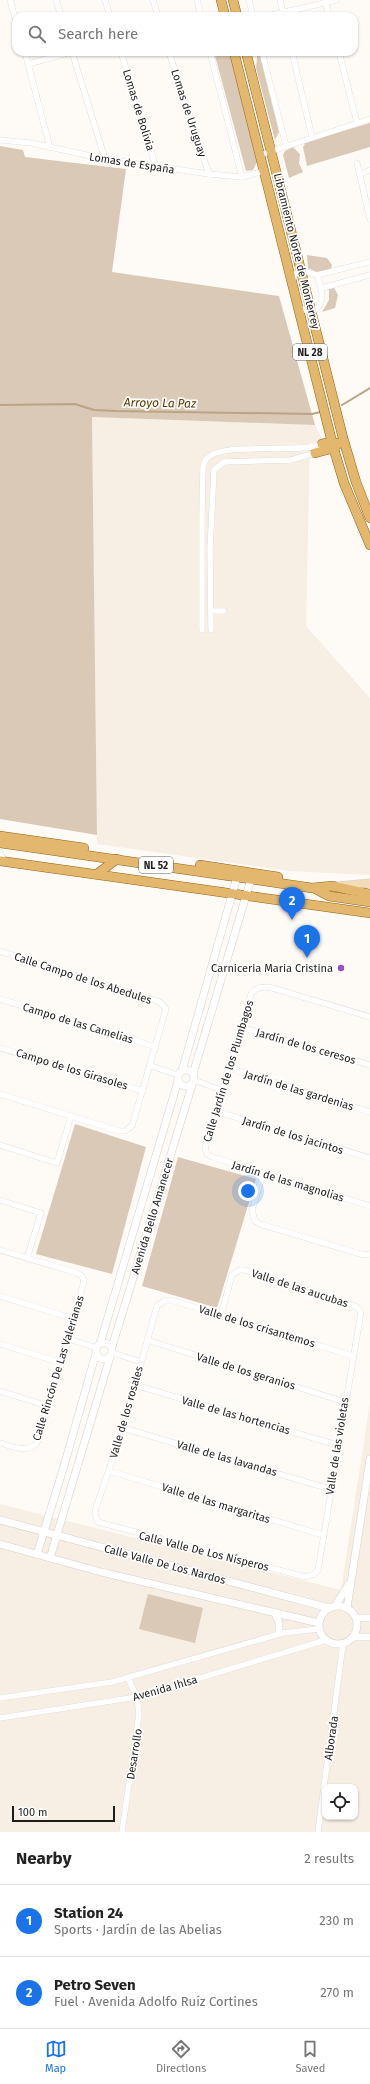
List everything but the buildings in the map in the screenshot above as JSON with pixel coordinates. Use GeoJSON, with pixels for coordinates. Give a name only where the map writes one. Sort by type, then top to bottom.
{"type":"FeatureCollection","features":[{"type":"Feature","properties":{"kind":"main road"},"geometry":{"type":"LineString","coordinates":[[221,0],[222,12]]}},
{"type":"Feature","properties":{"kind":"main road"},"geometry":{"type":"LineString","coordinates":[[233,0],[236,12]]}},
{"type":"Feature","properties":{"kind":"main road","name":"Libramiento Norte de Monterrey"},"geometry":{"type":"LineString","coordinates":[[235,56],[339,465],[350,497],[370,545]]}},
{"type":"Feature","properties":{"kind":"main road"},"geometry":{"type":"LineString","coordinates":[[247,56],[336,411],[356,482],[370,518]]}},
{"type":"Feature","properties":{"kind":"main road"},"geometry":{"type":"LineString","coordinates":[[334,444],[337,438],[334,423],[336,411]]}},
{"type":"Feature","properties":{"kind":"main road"},"geometry":{"type":"LineString","coordinates":[[319,447],[327,437],[329,428]]}},
{"type":"Feature","properties":{"kind":"main road"},"geometry":{"type":"LineString","coordinates":[[319,447],[334,444],[340,447],[349,476],[356,482]]}},
{"type":"Feature","properties":{"kind":"main road"},"geometry":{"type":"LineString","coordinates":[[319,447],[339,465]]}},
{"type":"Feature","properties":{"kind":"main road"},"geometry":{"type":"LineString","coordinates":[[0,836],[332,886],[370,894]]}},
{"type":"Feature","properties":{"kind":"main road","name":"NL 52"},"geometry":{"type":"LineString","coordinates":[[0,843],[117,859],[246,874],[312,888],[329,896],[348,899],[370,894]]}},
{"type":"Feature","properties":{"kind":"main road"},"geometry":{"type":"LineString","coordinates":[[97,874],[117,859]]}},
{"type":"Feature","properties":{"kind":"main road"},"geometry":{"type":"LineString","coordinates":[[2,861],[246,897],[370,913]]}},
{"type":"Feature","properties":{"kind":"main road","name":"NL 52"},"geometry":{"type":"LineString","coordinates":[[312,888],[370,883]]}},
{"type":"Feature","properties":{"kind":"main road"},"geometry":{"type":"LineString","coordinates":[[348,899],[370,902]]}},
{"type":"Feature","properties":{"kind":"street"},"geometry":{"type":"LineString","coordinates":[[10,0],[13,12]]}},
{"type":"Feature","properties":{"kind":"street"},"geometry":{"type":"LineString","coordinates":[[56,0],[60,12]]}},
{"type":"Feature","properties":{"kind":"street"},"geometry":{"type":"LineString","coordinates":[[105,0],[109,12]]}},
{"type":"Feature","properties":{"kind":"street"},"geometry":{"type":"LineString","coordinates":[[153,0],[157,12]]}},
{"type":"Feature","properties":{"kind":"street"},"geometry":{"type":"LineString","coordinates":[[197,0],[200,12]]}},
{"type":"Feature","properties":{"kind":"street"},"geometry":{"type":"LineString","coordinates":[[249,0],[252,12]]}},
{"type":"Feature","properties":{"kind":"street"},"geometry":{"type":"LineString","coordinates":[[280,0],[283,12]]}},
{"type":"Feature","properties":{"kind":"street"},"geometry":{"type":"LineString","coordinates":[[290,12],[326,1],[337,0]]}},
{"type":"Feature","properties":{"kind":"street"},"geometry":{"type":"LineString","coordinates":[[326,1],[328,12]]}},
{"type":"Feature","properties":{"kind":"street"},"geometry":{"type":"LineString","coordinates":[[26,56],[50,148]]}},
{"type":"Feature","properties":{"kind":"street"},"geometry":{"type":"LineString","coordinates":[[29,64],[58,56]]}},
{"type":"Feature","properties":{"kind":"street"},"geometry":{"type":"LineString","coordinates":[[73,56],[105,159]]}},
{"type":"Feature","properties":{"kind":"street","name":"Lomas de Bolivia"},"geometry":{"type":"LineString","coordinates":[[122,56],[156,167]]}},
{"type":"Feature","properties":{"kind":"street","name":"Lomas de Uruguay"},"geometry":{"type":"LineString","coordinates":[[170,56],[209,174]]}},
{"type":"Feature","properties":{"kind":"street"},"geometry":{"type":"LineString","coordinates":[[211,56],[242,177]]}},
{"type":"Feature","properties":{"kind":"street"},"geometry":{"type":"LineString","coordinates":[[263,56],[286,146]]}},
{"type":"Feature","properties":{"kind":"street"},"geometry":{"type":"LineString","coordinates":[[293,56],[312,138]]}},
{"type":"Feature","properties":{"kind":"street"},"geometry":{"type":"LineString","coordinates":[[340,56],[357,123]]}},
{"type":"Feature","properties":{"kind":"street"},"geometry":{"type":"LineString","coordinates":[[260,155],[370,119]]}},
{"type":"Feature","properties":{"kind":"street","name":"Lomas de España"},"geometry":{"type":"LineString","coordinates":[[0,140],[32,143],[105,159],[209,174],[242,177],[264,171]]}},
{"type":"Feature","properties":{"kind":"street"},"geometry":{"type":"LineString","coordinates":[[357,163],[370,215]]}},
{"type":"Feature","properties":{"kind":"street"},"geometry":{"type":"LineString","coordinates":[[360,174],[370,170]]}},
{"type":"Feature","properties":{"kind":"street"},"geometry":{"type":"LineString","coordinates":[[292,282],[294,275],[301,270],[318,275],[336,272],[370,262]]}},
{"type":"Feature","properties":{"kind":"street"},"geometry":{"type":"LineString","coordinates":[[336,272],[338,283]]}},
{"type":"Feature","properties":{"kind":"street"},"geometry":{"type":"LineString","coordinates":[[299,308],[311,312],[317,310],[321,304],[322,288],[318,275]]}},
{"type":"Feature","properties":{"kind":"street"},"geometry":{"type":"LineString","coordinates":[[322,288],[370,275]]}},
{"type":"Feature","properties":{"kind":"street"},"geometry":{"type":"LineString","coordinates":[[211,630],[210,549],[214,470],[224,462],[291,460],[319,447]]}},
{"type":"Feature","properties":{"kind":"street"},"geometry":{"type":"LineString","coordinates":[[202,630],[203,467],[206,459],[222,450],[303,450],[319,447]]}},
{"type":"Feature","properties":{"kind":"street"},"geometry":{"type":"LineString","coordinates":[[211,611],[224,611]]}},
{"type":"Feature","properties":{"kind":"street"},"geometry":{"type":"LineString","coordinates":[[0,852],[2,861]]}},
{"type":"Feature","properties":{"kind":"street","name":"Avenida Bello Amanecer"},"geometry":{"type":"LineString","coordinates":[[37,1554],[233,894],[246,874]]}},
{"type":"Feature","properties":{"kind":"street","name":"Avenida Bello Amanecer"},"geometry":{"type":"LineString","coordinates":[[50,1558],[148,1226],[193,1080],[219,984],[246,897],[246,874]]}},
{"type":"Feature","properties":{"kind":"street","name":"Calle Campo de los Abedules"},"geometry":{"type":"LineString","coordinates":[[0,952],[160,1002],[165,1006],[166,1013],[156,1047]]}},
{"type":"Feature","properties":{"kind":"street"},"geometry":{"type":"LineString","coordinates":[[213,961],[225,964]]}},
{"type":"Feature","properties":{"kind":"street"},"geometry":{"type":"LineString","coordinates":[[207,980],[219,984]]}},
{"type":"Feature","properties":{"kind":"street","name":"Calle Jardín de los Plumbagos"},"geometry":{"type":"LineString","coordinates":[[207,1154],[206,1142],[221,1090],[254,990],[261,987],[269,987],[370,1017]]}},
{"type":"Feature","properties":{"kind":"street","name":"Campo de las Camelias"},"geometry":{"type":"LineString","coordinates":[[0,999],[156,1047]]}},
{"type":"Feature","properties":{"kind":"street","name":"Jardín de los ceresos"},"geometry":{"type":"LineString","coordinates":[[241,1027],[370,1065]]}},
{"type":"Feature","properties":{"kind":"street"},"geometry":{"type":"LineString","coordinates":[[0,1094],[119,1131],[129,1129],[132,1126],[156,1047]]}},
{"type":"Feature","properties":{"kind":"street","name":"Campo de los Girasoles"},"geometry":{"type":"LineString","coordinates":[[0,1048],[143,1091]]}},
{"type":"Feature","properties":{"kind":"street"},"geometry":{"type":"LineString","coordinates":[[151,1066],[179,1076],[185,1087],[193,1080]]}},
{"type":"Feature","properties":{"kind":"street","name":"Jardín de las gardenias"},"geometry":{"type":"LineString","coordinates":[[229,1068],[370,1112]]}},
{"type":"Feature","properties":{"kind":"street"},"geometry":{"type":"LineString","coordinates":[[179,1076],[188,1070],[193,1080],[221,1090]]}},
{"type":"Feature","properties":{"kind":"street","name":"Jardín de los jacintos"},"geometry":{"type":"LineString","coordinates":[[215,1111],[370,1158]]}},
{"type":"Feature","properties":{"kind":"street"},"geometry":{"type":"LineString","coordinates":[[0,1145],[57,1163],[71,1116]]}},
{"type":"Feature","properties":{"kind":"street","name":"Jardín de las magnolias"},"geometry":{"type":"LineString","coordinates":[[207,1154],[263,1174],[370,1206]]}},
{"type":"Feature","properties":{"kind":"street"},"geometry":{"type":"LineString","coordinates":[[263,1174],[252,1210],[255,1221],[260,1224],[364,1255],[370,1254]]}},
{"type":"Feature","properties":{"kind":"street"},"geometry":{"type":"LineString","coordinates":[[0,1200],[41,1213],[27,1258],[0,1250]]}},
{"type":"Feature","properties":{"kind":"street"},"geometry":{"type":"LineString","coordinates":[[141,1207],[148,1207],[153,1210]]}},
{"type":"Feature","properties":{"kind":"street"},"geometry":{"type":"LineString","coordinates":[[136,1222],[142,1226],[148,1226]]}},
{"type":"Feature","properties":{"kind":"street","name":"Calle Rincón De Las Valerianas"},"geometry":{"type":"LineString","coordinates":[[0,1442],[26,1449],[33,1447],[37,1443],[69,1339],[84,1281],[82,1276],[77,1273],[27,1258]]}},
{"type":"Feature","properties":{"kind":"street","name":"Valle de las aucubas"},"geometry":{"type":"LineString","coordinates":[[221,1315],[232,1276],[240,1270],[245,1270],[355,1306],[360,1312]]}},
{"type":"Feature","properties":{"kind":"street"},"geometry":{"type":"LineString","coordinates":[[0,1296],[74,1319]]}},
{"type":"Feature","properties":{"kind":"street","name":"Valle de los crisantemos"},"geometry":{"type":"LineString","coordinates":[[161,1302],[171,1300],[353,1356]]}},
{"type":"Feature","properties":{"kind":"street","name":"Valle de los rosales"},"geometry":{"type":"LineString","coordinates":[[98,1522],[95,1514],[96,1508],[123,1428],[157,1306],[161,1302]]}},
{"type":"Feature","properties":{"kind":"street","name":"Valle de las violetas"},"geometry":{"type":"LineString","coordinates":[[310,1576],[318,1570],[337,1445],[360,1312]]}},
{"type":"Feature","properties":{"kind":"street"},"geometry":{"type":"LineString","coordinates":[[69,1339],[98,1348],[104,1360],[111,1352]]}},
{"type":"Feature","properties":{"kind":"street","name":"Valle de los geranios"},"geometry":{"type":"LineString","coordinates":[[147,1340],[345,1402]]}},
{"type":"Feature","properties":{"kind":"street"},"geometry":{"type":"LineString","coordinates":[[98,1348],[107,1343],[111,1352],[141,1362]]}},
{"type":"Feature","properties":{"kind":"street"},"geometry":{"type":"LineString","coordinates":[[0,1344],[62,1363]]}},
{"type":"Feature","properties":{"kind":"street","name":"Valle de las hortencias"},"geometry":{"type":"LineString","coordinates":[[134,1385],[337,1445]]}},
{"type":"Feature","properties":{"kind":"street"},"geometry":{"type":"LineString","coordinates":[[0,1391],[48,1406]]}},
{"type":"Feature","properties":{"kind":"street","name":"Valle de las lavandas"},"geometry":{"type":"LineString","coordinates":[[123,1428],[330,1489]]}},
{"type":"Feature","properties":{"kind":"street"},"geometry":{"type":"LineString","coordinates":[[347,1608],[370,1459]]}},
{"type":"Feature","properties":{"kind":"street"},"geometry":{"type":"LineString","coordinates":[[64,1466],[77,1469]]}},
{"type":"Feature","properties":{"kind":"street","name":"Valle de las margaritas"},"geometry":{"type":"LineString","coordinates":[[109,1471],[323,1535]]}},
{"type":"Feature","properties":{"kind":"street"},"geometry":{"type":"LineString","coordinates":[[59,1483],[72,1486]]}},
{"type":"Feature","properties":{"kind":"street","name":"Calle Valle De Los Nardos"},"geometry":{"type":"LineString","coordinates":[[0,1520],[44,1533],[332,1607]]}},
{"type":"Feature","properties":{"kind":"street","name":"Calle Valle De Los Nísperos"},"geometry":{"type":"LineString","coordinates":[[98,1522],[305,1577],[310,1576]]}},
{"type":"Feature","properties":{"kind":"street","name":"Calle Valle De Los Nardos"},"geometry":{"type":"LineString","coordinates":[[0,1544],[50,1558],[274,1612],[319,1626]]}},
{"type":"Feature","properties":{"kind":"street"},"geometry":{"type":"LineString","coordinates":[[351,1579],[332,1607],[324,1612],[319,1626],[326,1640],[337,1645],[344,1644],[354,1637],[370,1637]]}},
{"type":"Feature","properties":{"kind":"street"},"geometry":{"type":"LineString","coordinates":[[332,1607],[347,1608],[356,1618],[358,1625],[354,1637]]}},
{"type":"Feature","properties":{"kind":"street"},"geometry":{"type":"LineString","coordinates":[[274,1612],[279,1622],[279,1634]]}},
{"type":"Feature","properties":{"kind":"street"},"geometry":{"type":"LineString","coordinates":[[356,1618],[370,1618]]}},
{"type":"Feature","properties":{"kind":"street","name":"Avenida Ihlsa"},"geometry":{"type":"LineString","coordinates":[[0,1698],[128,1678],[279,1634],[319,1626]]}},
{"type":"Feature","properties":{"kind":"street","name":"Avenida Ihlsa"},"geometry":{"type":"LineString","coordinates":[[0,1718],[137,1697],[326,1640]]}},
{"type":"Feature","properties":{"kind":"street","name":"Alborada"},"geometry":{"type":"LineString","coordinates":[[318,1832],[344,1644]]}},
{"type":"Feature","properties":{"kind":"street","name":"Desarrollo"},"geometry":{"type":"LineString","coordinates":[[122,1832],[139,1723],[137,1697],[128,1678]]}},
{"type":"Feature","properties":{"kind":"shaded area"},"geometry":{"type":"Polygon","coordinates":[[[215,56],[230,56],[257,162],[253,170],[246,171],[215,56]]]}},
{"type":"Feature","properties":{"kind":"shaded area"},"geometry":{"type":"Polygon","coordinates":[[[260,56],[279,132],[275,140],[256,68],[257,57],[260,56]]]}},
{"type":"Feature","properties":{"kind":"shaded area"},"geometry":{"type":"Polygon","coordinates":[[[370,123],[370,147],[307,166],[303,147],[306,142],[370,123]]]}},
{"type":"Feature","properties":{"kind":"shaded area"},"geometry":{"type":"Polygon","coordinates":[[[0,146],[23,150],[25,157],[126,169],[112,272],[279,296],[315,425],[92,417],[97,835],[0,819],[0,146]]]}},
{"type":"Feature","properties":{"kind":"shaded area"},"geometry":{"type":"Polygon","coordinates":[[[293,147],[300,154],[299,163],[303,172],[289,178],[283,155],[285,151],[293,147]]]}},
{"type":"Feature","properties":{"kind":"shaded area"},"geometry":{"type":"Polygon","coordinates":[[[307,255],[327,258],[332,265],[331,269],[319,273],[308,268],[307,255]]]}},
{"type":"Feature","properties":{"kind":"shaded area"},"geometry":{"type":"Polygon","coordinates":[[[334,288],[338,295],[335,308],[322,312],[329,300],[329,289],[334,288]]]}},
{"type":"Feature","properties":{"kind":"shaded area"},"geometry":{"type":"Polygon","coordinates":[[[92,417],[315,425],[325,444],[310,443],[306,626],[370,698],[370,875],[289,871],[97,844],[92,417]]]}},
{"type":"Feature","properties":{"kind":"shaded area"},"geometry":{"type":"Polygon","coordinates":[[[75,1124],[146,1147],[112,1274],[36,1254],[75,1124]]]}},
{"type":"Feature","properties":{"kind":"shaded area"},"geometry":{"type":"Polygon","coordinates":[[[178,1157],[256,1179],[217,1308],[142,1286],[178,1157]]]}},
{"type":"Feature","properties":{"kind":"shaded area"},"geometry":{"type":"Polygon","coordinates":[[[370,1402],[370,1832],[0,1832],[0,1504],[341,1590],[370,1402]]]}},
{"type":"Feature","properties":{"kind":"shaded area"},"geometry":{"type":"Polygon","coordinates":[[[148,1594],[203,1608],[195,1643],[139,1629],[148,1594]]]}},
{"type":"Feature","properties":{"kind":"waterway","name":"Arroyo La Paz"},"geometry":{"type":"LineString","coordinates":[[342,405],[370,388]]}},
{"type":"Feature","properties":{"kind":"waterway","name":"Arroyo La Paz"},"geometry":{"type":"LineString","coordinates":[[0,405],[75,404],[94,410],[116,411],[312,414],[320,412]]}},
{"type":"Feature","properties":{"kind":"place","name":"Petro Seven"},"geometry":{"type":"Point","coordinates":[292,920]}},
{"type":"Feature","properties":{"kind":"place","name":"Station 24"},"geometry":{"type":"Point","coordinates":[307,958]}},
{"type":"Feature","properties":{"kind":"place","name":"Carniceria Maria Cristina"},"geometry":{"type":"Point","coordinates":[341,968]}}]}
